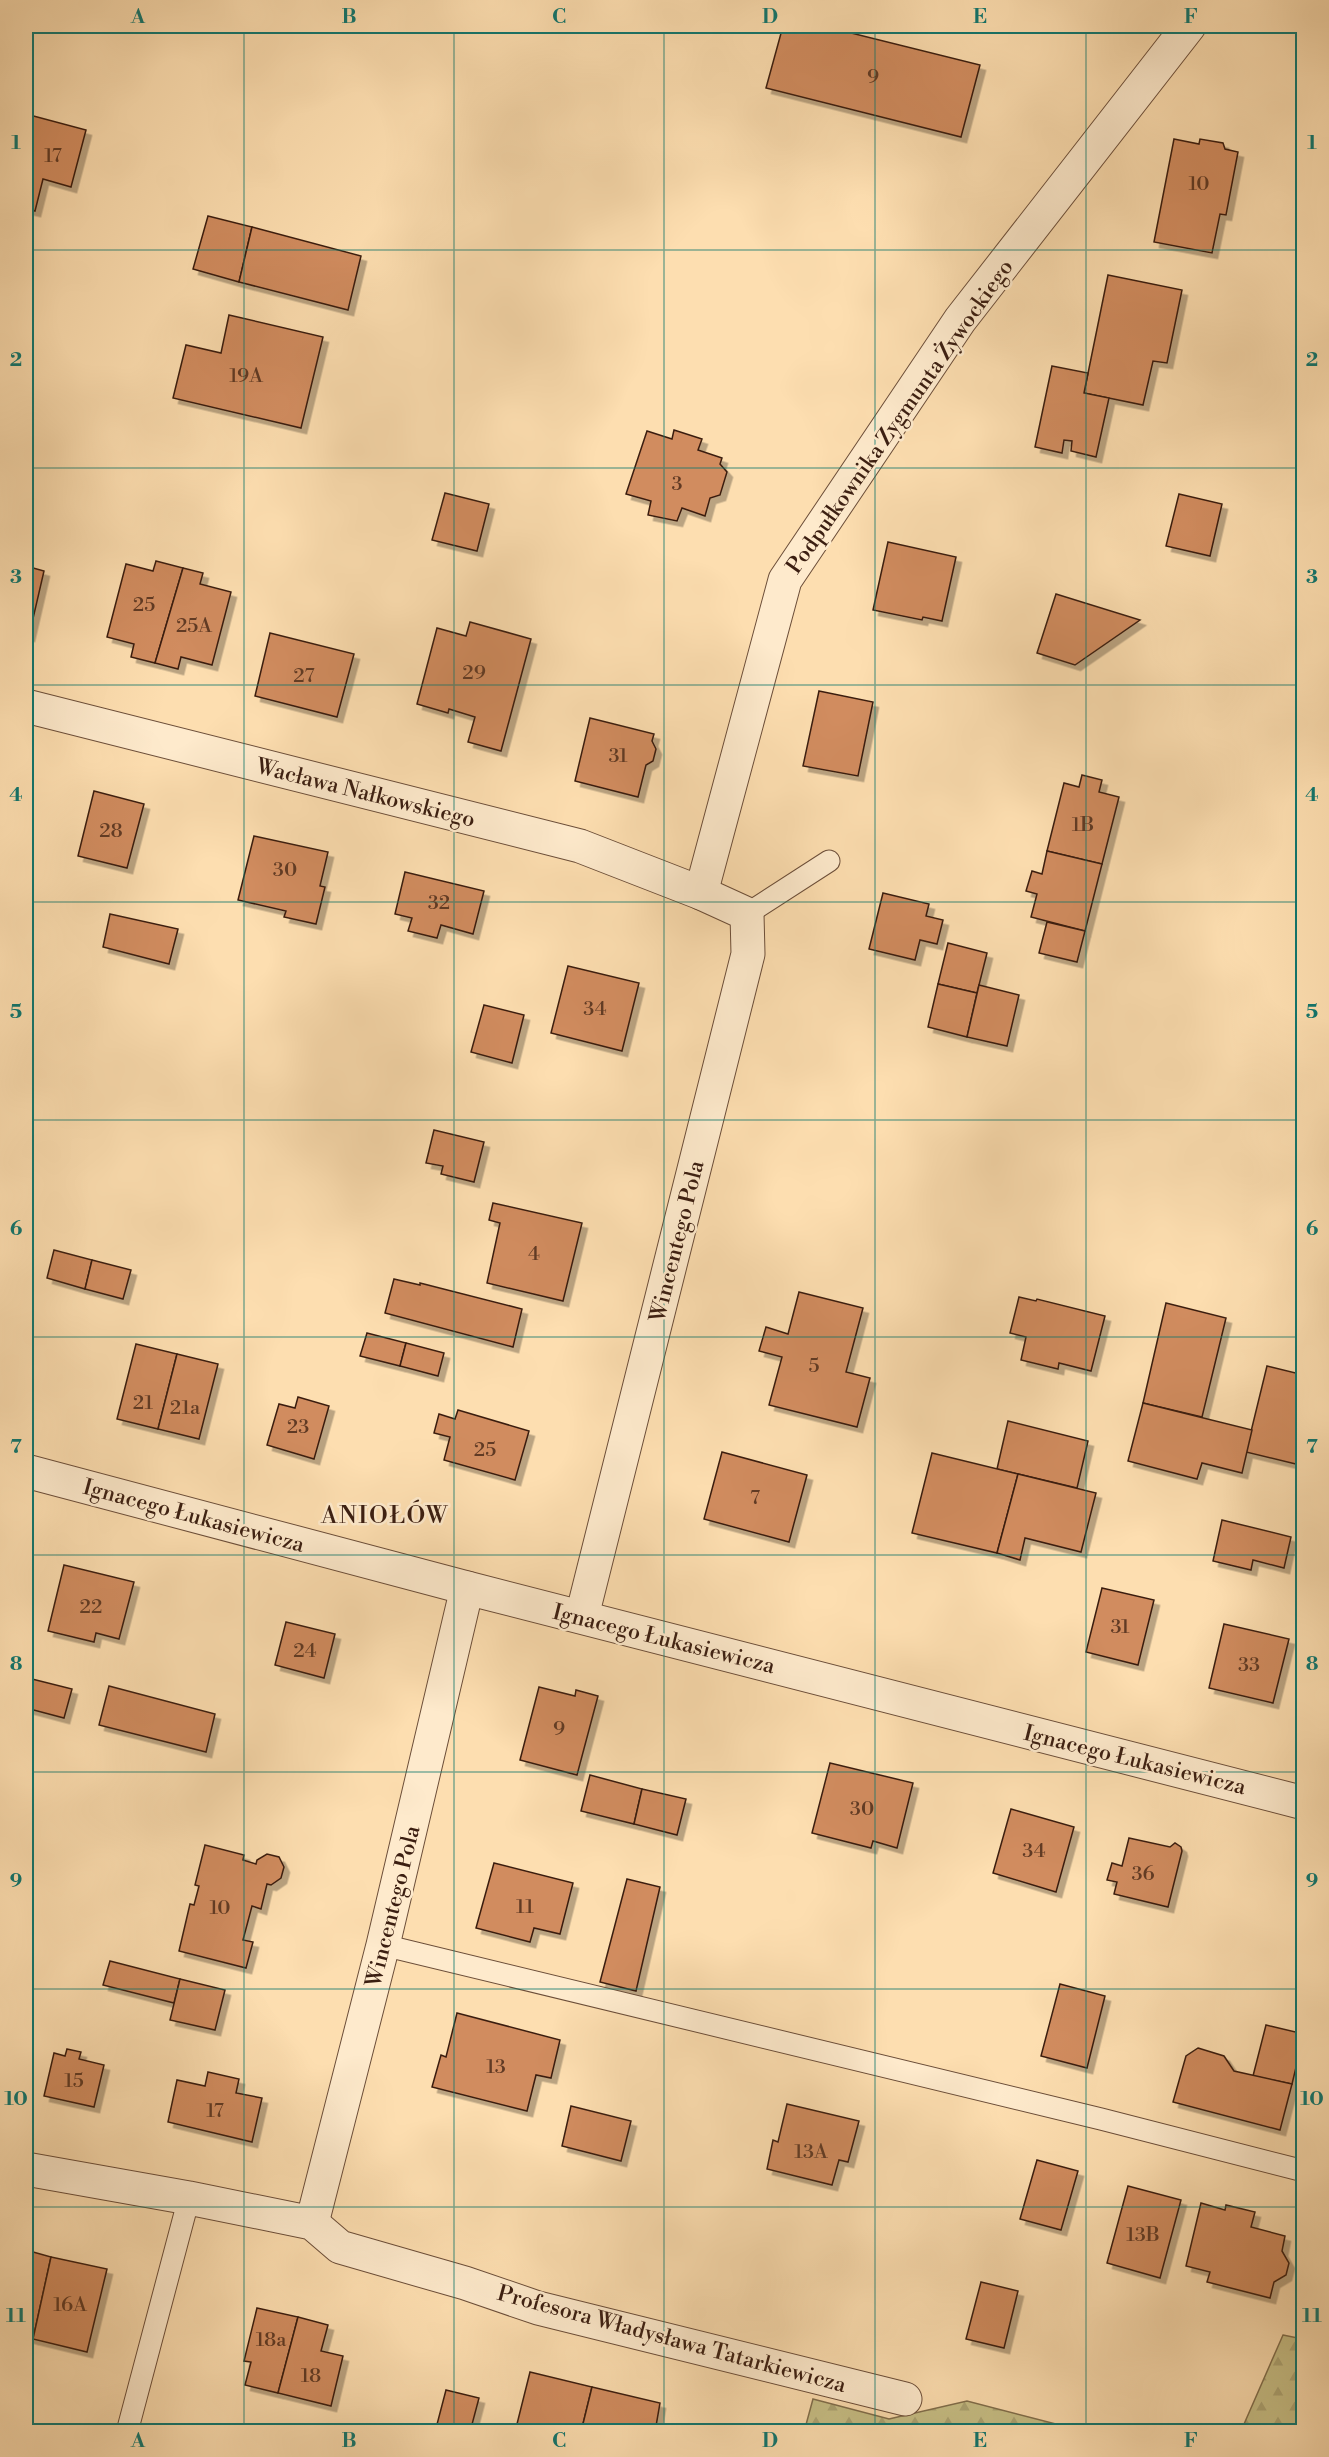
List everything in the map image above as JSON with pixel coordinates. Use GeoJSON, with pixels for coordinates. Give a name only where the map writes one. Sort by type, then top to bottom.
{"type":"FeatureCollection","features":[{"type":"Feature","properties":{"kind":"street","name":"Podpułkownika Zygmunta Żywockiego"},"geometry":{"type":"LineString","coordinates":[[701,893],[785,580],[960,320],[1189,26]]}},
{"type":"Feature","properties":{"kind":"street","name":"Wacława Nałkowskiego"},"geometry":{"type":"LineString","coordinates":[[26,706],[580,846],[701,893]]}},
{"type":"Feature","properties":{"kind":"street"},"geometry":{"type":"LineString","coordinates":[[701,893],[747,914]]}},
{"type":"Feature","properties":{"kind":"street","name":"Wincentego Pola"},"geometry":{"type":"LineString","coordinates":[[582,1616],[748,954],[747,914]]}},
{"type":"Feature","properties":{"kind":"street","name":"Ignacego Łukasiewicza"},"geometry":{"type":"LineString","coordinates":[[26,1471],[467,1588],[1304,1803]]}},
{"type":"Feature","properties":{"kind":"street","name":"Wincentego Pola"},"geometry":{"type":"LineString","coordinates":[[312,2223],[383,1945],[467,1588]]}},
{"type":"Feature","properties":{"kind":"street","name":"Profesora Władysława Tatarkiewicza"},"geometry":{"type":"LineString","coordinates":[[26,2169],[312,2223],[340,2247],[465,2283],[538,2308],[905,2398]]}},
{"type":"Feature","properties":{"kind":"lane"},"geometry":{"type":"LineString","coordinates":[[747,914],[829,861]]}},
{"type":"Feature","properties":{"kind":"lane"},"geometry":{"type":"LineString","coordinates":[[383,1945],[1304,2171]]}},
{"type":"Feature","properties":{"kind":"lane"},"geometry":{"type":"LineString","coordinates":[[127,2432],[189,2198]]}},
{"type":"Feature","properties":{"kind":"green space"},"geometry":{"type":"Polygon","coordinates":[[[1283,2335],[1303,2339],[1303,2431],[1241,2431],[1283,2335]]]}},
{"type":"Feature","properties":{"kind":"green space"},"geometry":{"type":"Polygon","coordinates":[[[813,2399],[889,2419],[967,2401],[1083,2431],[804,2432],[813,2399]]]}},
{"type":"Feature","properties":{"kind":"building"},"geometry":{"type":"Polygon","coordinates":[[[783,26],[823,26],[980,65],[961,137],[766,88],[783,26]]]}},
{"type":"Feature","properties":{"kind":"building"},"geometry":{"type":"Polygon","coordinates":[[[26,114],[86,130],[71,187],[43,179],[35,211],[26,209],[26,114]]]}},
{"type":"Feature","properties":{"kind":"building"},"geometry":{"type":"Polygon","coordinates":[[[1174,139],[1199,144],[1200,139],[1223,143],[1225,149],[1238,152],[1226,215],[1220,214],[1212,253],[1154,242],[1174,139]]]}},
{"type":"Feature","properties":{"kind":"building"},"geometry":{"type":"Polygon","coordinates":[[[208,216],[252,227],[239,282],[193,269],[208,216]]]}},
{"type":"Feature","properties":{"kind":"building"},"geometry":{"type":"Polygon","coordinates":[[[252,227],[361,256],[348,310],[239,282],[252,227]]]}},
{"type":"Feature","properties":{"kind":"building"},"geometry":{"type":"Polygon","coordinates":[[[1108,275],[1182,290],[1167,363],[1153,361],[1143,405],[1084,393],[1108,275]]]}},
{"type":"Feature","properties":{"kind":"building"},"geometry":{"type":"Polygon","coordinates":[[[229,315],[323,337],[301,428],[173,398],[186,345],[221,353],[229,315]]]}},
{"type":"Feature","properties":{"kind":"building"},"geometry":{"type":"Polygon","coordinates":[[[1052,366],[1088,373],[1084,393],[1109,398],[1096,457],[1071,451],[1072,441],[1064,440],[1062,453],[1035,447],[1052,366]]]}},
{"type":"Feature","properties":{"kind":"building"},"geometry":{"type":"Polygon","coordinates":[[[674,430],[702,439],[698,450],[722,458],[720,464],[727,472],[720,495],[710,498],[705,516],[682,508],[677,521],[648,515],[651,501],[626,494],[647,431],[672,439],[674,430]]]}},
{"type":"Feature","properties":{"kind":"building"},"geometry":{"type":"Polygon","coordinates":[[[445,493],[489,504],[477,551],[432,540],[445,493]]]}},
{"type":"Feature","properties":{"kind":"building"},"geometry":{"type":"Polygon","coordinates":[[[1179,494],[1222,504],[1210,556],[1166,546],[1179,494]]]}},
{"type":"Feature","properties":{"kind":"building"},"geometry":{"type":"Polygon","coordinates":[[[888,542],[956,557],[942,621],[923,617],[922,620],[873,610],[888,542]]]}},
{"type":"Feature","properties":{"kind":"building"},"geometry":{"type":"Polygon","coordinates":[[[156,561],[183,568],[155,663],[131,657],[134,644],[107,637],[126,564],[153,571],[156,561]]]}},
{"type":"Feature","properties":{"kind":"building"},"geometry":{"type":"Polygon","coordinates":[[[26,566],[44,571],[29,636],[26,635],[26,566]]]}},
{"type":"Feature","properties":{"kind":"building"},"geometry":{"type":"Polygon","coordinates":[[[183,568],[203,573],[200,584],[231,592],[212,665],[181,657],[178,669],[155,663],[183,568]]]}},
{"type":"Feature","properties":{"kind":"building"},"geometry":{"type":"Polygon","coordinates":[[[1056,594],[1140,620],[1075,665],[1037,653],[1056,594]]]}},
{"type":"Feature","properties":{"kind":"building"},"geometry":{"type":"Polygon","coordinates":[[[470,622],[531,639],[501,751],[468,742],[475,717],[449,709],[448,713],[417,704],[437,628],[466,636],[470,622]]]}},
{"type":"Feature","properties":{"kind":"building"},"geometry":{"type":"Polygon","coordinates":[[[270,633],[354,654],[337,717],[255,696],[270,633]]]}},
{"type":"Feature","properties":{"kind":"building"},"geometry":{"type":"Polygon","coordinates":[[[819,691],[873,702],[858,776],[803,766],[819,691]]]}},
{"type":"Feature","properties":{"kind":"building"},"geometry":{"type":"Polygon","coordinates":[[[590,718],[654,734],[652,741],[656,749],[653,761],[646,765],[638,797],[575,781],[590,718]]]}},
{"type":"Feature","properties":{"kind":"building"},"geometry":{"type":"Polygon","coordinates":[[[1082,775],[1102,780],[1099,792],[1119,797],[1102,864],[1047,851],[1064,783],[1079,787],[1082,775]]]}},
{"type":"Feature","properties":{"kind":"building"},"geometry":{"type":"Polygon","coordinates":[[[94,791],[144,804],[127,868],[78,856],[94,791]]]}},
{"type":"Feature","properties":{"kind":"building"},"geometry":{"type":"Polygon","coordinates":[[[254,836],[328,852],[320,886],[325,887],[316,924],[284,917],[286,911],[238,900],[254,836]]]}},
{"type":"Feature","properties":{"kind":"building"},"geometry":{"type":"Polygon","coordinates":[[[1047,851],[1102,864],[1085,931],[1031,917],[1037,894],[1026,891],[1032,871],[1042,874],[1047,851]]]}},
{"type":"Feature","properties":{"kind":"building"},"geometry":{"type":"Polygon","coordinates":[[[405,872],[484,891],[473,934],[441,925],[437,938],[408,931],[412,918],[395,914],[405,872]]]}},
{"type":"Feature","properties":{"kind":"building"},"geometry":{"type":"Polygon","coordinates":[[[883,893],[929,904],[926,916],[943,920],[937,944],[920,940],[915,960],[869,949],[883,893]]]}},
{"type":"Feature","properties":{"kind":"building"},"geometry":{"type":"Polygon","coordinates":[[[110,914],[178,929],[169,964],[103,947],[110,914]]]}},
{"type":"Feature","properties":{"kind":"building"},"geometry":{"type":"Polygon","coordinates":[[[1047,922],[1085,931],[1077,962],[1039,953],[1047,922]]]}},
{"type":"Feature","properties":{"kind":"building"},"geometry":{"type":"Polygon","coordinates":[[[948,943],[987,953],[977,993],[938,984],[948,943]]]}},
{"type":"Feature","properties":{"kind":"building"},"geometry":{"type":"Polygon","coordinates":[[[568,966],[639,983],[622,1051],[551,1033],[568,966]]]}},
{"type":"Feature","properties":{"kind":"building"},"geometry":{"type":"Polygon","coordinates":[[[938,984],[977,993],[967,1037],[928,1027],[938,984]]]}},
{"type":"Feature","properties":{"kind":"building"},"geometry":{"type":"Polygon","coordinates":[[[979,985],[1019,995],[1007,1046],[967,1037],[979,985]]]}},
{"type":"Feature","properties":{"kind":"building"},"geometry":{"type":"Polygon","coordinates":[[[484,1005],[524,1015],[512,1063],[471,1052],[484,1005]]]}},
{"type":"Feature","properties":{"kind":"building"},"geometry":{"type":"Polygon","coordinates":[[[434,1130],[484,1142],[474,1182],[441,1174],[443,1166],[426,1163],[434,1130]]]}},
{"type":"Feature","properties":{"kind":"building"},"geometry":{"type":"Polygon","coordinates":[[[493,1203],[582,1223],[563,1301],[487,1283],[500,1223],[489,1220],[493,1203]]]}},
{"type":"Feature","properties":{"kind":"building"},"geometry":{"type":"Polygon","coordinates":[[[54,1250],[92,1260],[85,1289],[47,1278],[54,1250]]]}},
{"type":"Feature","properties":{"kind":"building"},"geometry":{"type":"Polygon","coordinates":[[[92,1260],[131,1270],[123,1299],[85,1289],[92,1260]]]}},
{"type":"Feature","properties":{"kind":"building"},"geometry":{"type":"Polygon","coordinates":[[[394,1279],[420,1285],[420,1283],[522,1309],[513,1347],[385,1313],[394,1279]]]}},
{"type":"Feature","properties":{"kind":"building"},"geometry":{"type":"Polygon","coordinates":[[[799,1292],[863,1308],[846,1372],[870,1378],[857,1427],[769,1405],[782,1357],[759,1351],[766,1327],[788,1334],[799,1292]]]}},
{"type":"Feature","properties":{"kind":"building"},"geometry":{"type":"Polygon","coordinates":[[[1019,1297],[1036,1301],[1037,1299],[1105,1316],[1091,1371],[1059,1363],[1058,1369],[1021,1360],[1026,1337],[1010,1333],[1019,1297]]]}},
{"type":"Feature","properties":{"kind":"building"},"geometry":{"type":"Polygon","coordinates":[[[1166,1303],[1226,1318],[1202,1417],[1143,1403],[1166,1303]]]}},
{"type":"Feature","properties":{"kind":"building"},"geometry":{"type":"Polygon","coordinates":[[[367,1333],[406,1343],[400,1366],[360,1356],[367,1333]]]}},
{"type":"Feature","properties":{"kind":"building"},"geometry":{"type":"Polygon","coordinates":[[[406,1343],[444,1353],[438,1376],[400,1366],[406,1343]]]}},
{"type":"Feature","properties":{"kind":"building"},"geometry":{"type":"Polygon","coordinates":[[[136,1344],[177,1354],[158,1429],[117,1419],[136,1344]]]}},
{"type":"Feature","properties":{"kind":"building"},"geometry":{"type":"Polygon","coordinates":[[[177,1354],[218,1364],[199,1439],[158,1429],[177,1354]]]}},
{"type":"Feature","properties":{"kind":"building"},"geometry":{"type":"Polygon","coordinates":[[[1267,1366],[1304,1375],[1304,1466],[1246,1452],[1267,1366]]]}},
{"type":"Feature","properties":{"kind":"building"},"geometry":{"type":"Polygon","coordinates":[[[298,1397],[329,1406],[314,1459],[267,1445],[279,1404],[295,1408],[298,1397]]]}},
{"type":"Feature","properties":{"kind":"building"},"geometry":{"type":"Polygon","coordinates":[[[1143,1403],[1252,1430],[1242,1473],[1202,1463],[1197,1479],[1128,1461],[1143,1403]]]}},
{"type":"Feature","properties":{"kind":"building"},"geometry":{"type":"Polygon","coordinates":[[[458,1410],[529,1431],[515,1480],[444,1460],[450,1437],[434,1433],[439,1414],[455,1419],[458,1410]]]}},
{"type":"Feature","properties":{"kind":"building"},"geometry":{"type":"Polygon","coordinates":[[[1008,1421],[1088,1441],[1077,1488],[997,1469],[1008,1421]]]}},
{"type":"Feature","properties":{"kind":"building"},"geometry":{"type":"Polygon","coordinates":[[[722,1452],[807,1475],[789,1542],[704,1519],[722,1452]]]}},
{"type":"Feature","properties":{"kind":"building"},"geometry":{"type":"Polygon","coordinates":[[[932,1453],[1018,1474],[997,1553],[912,1533],[932,1453]]]}},
{"type":"Feature","properties":{"kind":"building"},"geometry":{"type":"Polygon","coordinates":[[[1018,1474],[1096,1493],[1081,1552],[1025,1538],[1020,1560],[997,1553],[1018,1474]]]}},
{"type":"Feature","properties":{"kind":"building"},"geometry":{"type":"Polygon","coordinates":[[[1222,1520],[1291,1537],[1284,1568],[1253,1560],[1251,1570],[1213,1561],[1222,1520]]]}},
{"type":"Feature","properties":{"kind":"building"},"geometry":{"type":"Polygon","coordinates":[[[64,1565],[134,1582],[119,1639],[96,1633],[94,1642],[48,1631],[64,1565]]]}},
{"type":"Feature","properties":{"kind":"building"},"geometry":{"type":"Polygon","coordinates":[[[1102,1588],[1154,1600],[1138,1665],[1086,1652],[1102,1588]]]}},
{"type":"Feature","properties":{"kind":"building"},"geometry":{"type":"Polygon","coordinates":[[[286,1622],[335,1634],[324,1678],[275,1665],[286,1622]]]}},
{"type":"Feature","properties":{"kind":"building"},"geometry":{"type":"Polygon","coordinates":[[[1224,1624],[1289,1639],[1273,1703],[1209,1688],[1224,1624]]]}},
{"type":"Feature","properties":{"kind":"building"},"geometry":{"type":"Polygon","coordinates":[[[26,1679],[32,1681],[26,1707],[26,1679]]]}},
{"type":"Feature","properties":{"kind":"building"},"geometry":{"type":"Polygon","coordinates":[[[32,1679],[72,1689],[64,1718],[26,1708],[32,1679]]]}},
{"type":"Feature","properties":{"kind":"building"},"geometry":{"type":"Polygon","coordinates":[[[109,1686],[215,1714],[206,1752],[99,1725],[109,1686]]]}},
{"type":"Feature","properties":{"kind":"building"},"geometry":{"type":"Polygon","coordinates":[[[539,1687],[575,1696],[576,1690],[598,1696],[577,1775],[520,1760],[539,1687]]]}},
{"type":"Feature","properties":{"kind":"building"},"geometry":{"type":"Polygon","coordinates":[[[830,1763],[913,1783],[897,1848],[873,1841],[871,1848],[812,1833],[830,1763]]]}},
{"type":"Feature","properties":{"kind":"building"},"geometry":{"type":"Polygon","coordinates":[[[590,1775],[642,1789],[634,1824],[581,1811],[590,1775]]]}},
{"type":"Feature","properties":{"kind":"building"},"geometry":{"type":"Polygon","coordinates":[[[642,1789],[686,1799],[677,1835],[634,1824],[642,1789]]]}},
{"type":"Feature","properties":{"kind":"building"},"geometry":{"type":"Polygon","coordinates":[[[1011,1809],[1074,1827],[1056,1892],[993,1873],[1011,1809]]]}},
{"type":"Feature","properties":{"kind":"building"},"geometry":{"type":"Polygon","coordinates":[[[1129,1838],[1170,1847],[1175,1843],[1181,1847],[1182,1851],[1168,1907],[1114,1894],[1117,1882],[1107,1880],[1112,1863],[1122,1866],[1129,1838]]]}},
{"type":"Feature","properties":{"kind":"building"},"geometry":{"type":"Polygon","coordinates":[[[205,1845],[244,1855],[243,1860],[256,1864],[257,1860],[267,1854],[279,1857],[284,1867],[281,1878],[271,1885],[267,1884],[261,1909],[252,1906],[243,1940],[253,1942],[246,1968],[179,1951],[190,1904],[194,1905],[199,1886],[195,1885],[205,1845]]]}},
{"type":"Feature","properties":{"kind":"building"},"geometry":{"type":"Polygon","coordinates":[[[494,1863],[573,1883],[560,1934],[534,1928],[530,1942],[476,1928],[494,1863]]]}},
{"type":"Feature","properties":{"kind":"building"},"geometry":{"type":"Polygon","coordinates":[[[627,1879],[660,1887],[636,1991],[600,1982],[627,1879]]]}},
{"type":"Feature","properties":{"kind":"building"},"geometry":{"type":"Polygon","coordinates":[[[110,1961],[180,1979],[174,2003],[103,1985],[110,1961]]]}},
{"type":"Feature","properties":{"kind":"building"},"geometry":{"type":"Polygon","coordinates":[[[180,1979],[225,1990],[215,2030],[170,2020],[180,1979]]]}},
{"type":"Feature","properties":{"kind":"building"},"geometry":{"type":"Polygon","coordinates":[[[1060,1984],[1105,1996],[1087,2068],[1041,2056],[1060,1984]]]}},
{"type":"Feature","properties":{"kind":"building"},"geometry":{"type":"Polygon","coordinates":[[[457,2013],[560,2040],[551,2078],[536,2075],[527,2111],[432,2087],[441,2055],[446,2057],[457,2013]]]}},
{"type":"Feature","properties":{"kind":"building"},"geometry":{"type":"Polygon","coordinates":[[[1266,2025],[1304,2034],[1292,2084],[1253,2076],[1266,2025]]]}},
{"type":"Feature","properties":{"kind":"building"},"geometry":{"type":"Polygon","coordinates":[[[1198,2048],[1224,2056],[1234,2071],[1292,2084],[1280,2130],[1173,2102],[1186,2056],[1198,2048]]]}},
{"type":"Feature","properties":{"kind":"building"},"geometry":{"type":"Polygon","coordinates":[[[67,2049],[81,2052],[79,2059],[104,2065],[94,2107],[44,2096],[54,2053],[65,2056],[67,2049]]]}},
{"type":"Feature","properties":{"kind":"building"},"geometry":{"type":"Polygon","coordinates":[[[208,2072],[239,2079],[236,2093],[262,2098],[252,2142],[168,2122],[177,2080],[205,2086],[208,2072]]]}},
{"type":"Feature","properties":{"kind":"building"},"geometry":{"type":"Polygon","coordinates":[[[787,2104],[859,2121],[848,2162],[839,2160],[832,2185],[767,2169],[773,2140],[778,2142],[787,2104]]]}},
{"type":"Feature","properties":{"kind":"building"},"geometry":{"type":"Polygon","coordinates":[[[571,2106],[631,2121],[621,2161],[562,2146],[571,2106]]]}},
{"type":"Feature","properties":{"kind":"building"},"geometry":{"type":"Polygon","coordinates":[[[1037,2160],[1078,2171],[1061,2230],[1020,2219],[1037,2160]]]}},
{"type":"Feature","properties":{"kind":"building"},"geometry":{"type":"Polygon","coordinates":[[[1128,2186],[1181,2200],[1160,2278],[1107,2263],[1128,2186]]]}},
{"type":"Feature","properties":{"kind":"building"},"geometry":{"type":"Polygon","coordinates":[[[1201,2203],[1225,2210],[1226,2205],[1255,2212],[1251,2227],[1285,2236],[1282,2251],[1289,2263],[1286,2275],[1274,2282],[1270,2298],[1207,2282],[1210,2272],[1186,2266],[1201,2203]]]}},
{"type":"Feature","properties":{"kind":"building"},"geometry":{"type":"Polygon","coordinates":[[[26,2250],[51,2257],[33,2339],[26,2337],[26,2250]]]}},
{"type":"Feature","properties":{"kind":"building"},"geometry":{"type":"Polygon","coordinates":[[[51,2257],[107,2269],[87,2352],[33,2339],[51,2257]]]}},
{"type":"Feature","properties":{"kind":"building"},"geometry":{"type":"Polygon","coordinates":[[[981,2282],[1018,2291],[1004,2348],[966,2339],[981,2282]]]}},
{"type":"Feature","properties":{"kind":"building"},"geometry":{"type":"Polygon","coordinates":[[[257,2308],[298,2317],[278,2393],[245,2385],[251,2362],[244,2361],[257,2308]]]}},
{"type":"Feature","properties":{"kind":"building"},"geometry":{"type":"Polygon","coordinates":[[[298,2317],[328,2325],[321,2351],[343,2356],[331,2406],[278,2393],[298,2317]]]}},
{"type":"Feature","properties":{"kind":"building"},"geometry":{"type":"Polygon","coordinates":[[[530,2372],[592,2387],[581,2432],[515,2432],[530,2372]]]}},
{"type":"Feature","properties":{"kind":"building"},"geometry":{"type":"Polygon","coordinates":[[[592,2387],[660,2403],[655,2432],[581,2432],[592,2387]]]}},
{"type":"Feature","properties":{"kind":"building"},"geometry":{"type":"Polygon","coordinates":[[[446,2390],[479,2398],[470,2432],[435,2432],[446,2390]]]}},
{"type":"Feature","properties":{"kind":"district","name":"ANIOŁÓW"},"geometry":{"type":"Point","coordinates":[385,1515]}}]}
